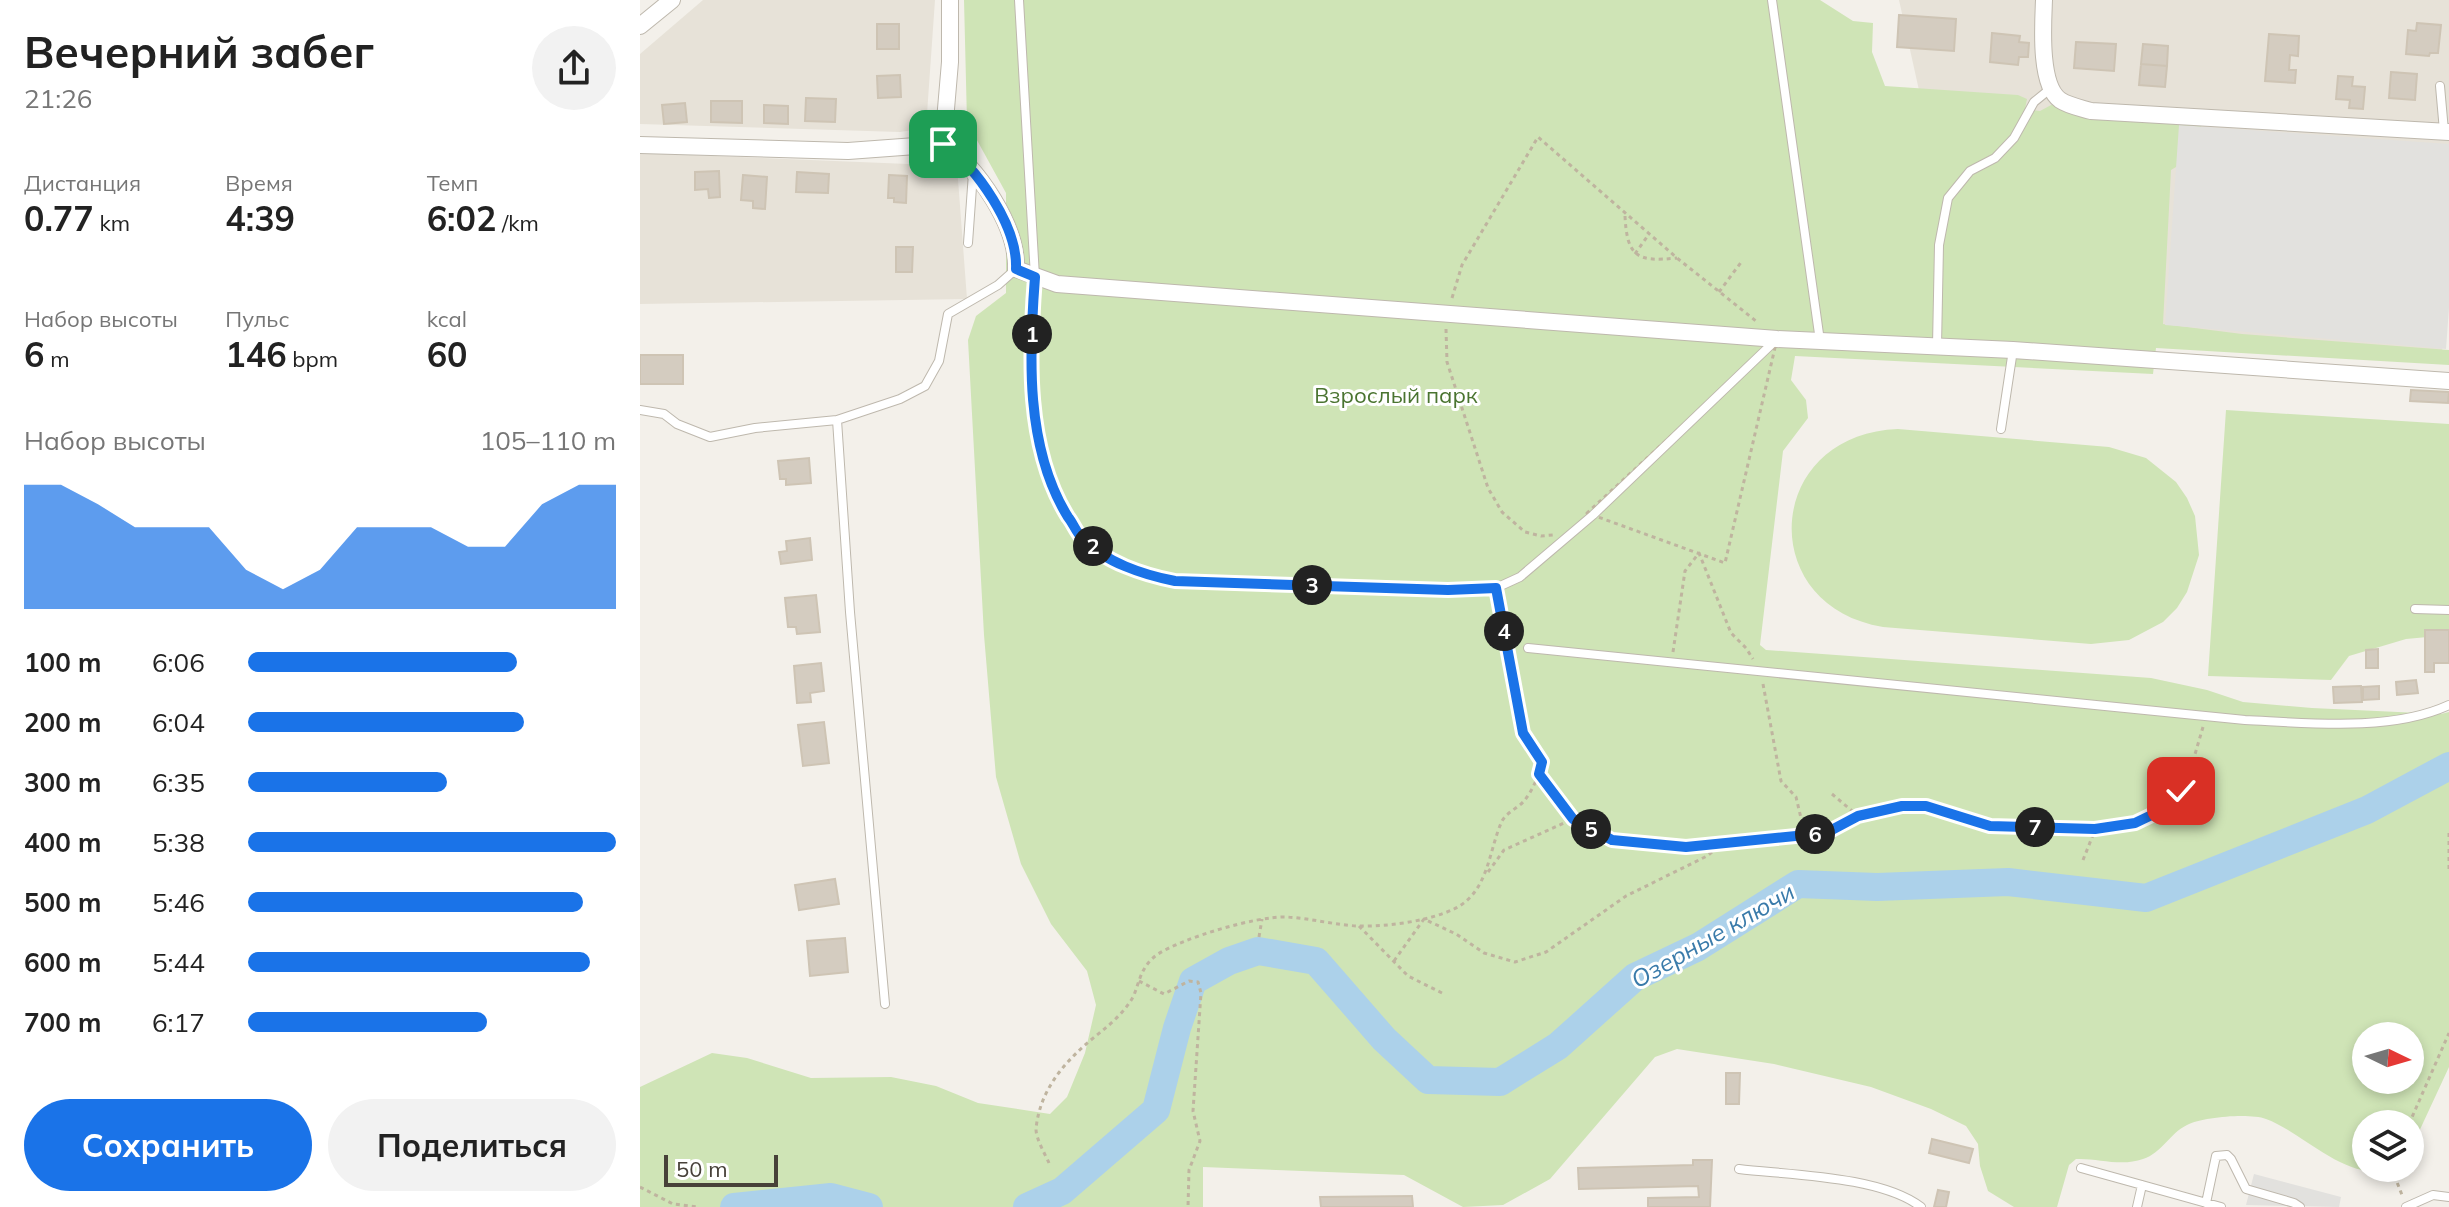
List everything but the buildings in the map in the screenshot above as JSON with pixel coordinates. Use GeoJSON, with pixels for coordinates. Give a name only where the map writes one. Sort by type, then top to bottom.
{"type":"FeatureCollection","features":[{"type":"Feature","properties":{"kind":"street"},"geometry":{"type":"LineString","coordinates":[[640,26],[672,0]]}},
{"type":"Feature","properties":{"kind":"street"},"geometry":{"type":"LineString","coordinates":[[943,144],[950,62],[950,0]]}},
{"type":"Feature","properties":{"kind":"street"},"geometry":{"type":"LineString","coordinates":[[2044,0],[2044,45],[2050,89],[2063,102],[2091,111],[2447,132]]}},
{"type":"Feature","properties":{"kind":"street"},"geometry":{"type":"LineString","coordinates":[[640,145],[848,151],[943,144],[973,172],[1014,240],[1016,269],[1057,284],[1777,339],[2013,350],[2449,381]]}},
{"type":"Feature","properties":{"kind":"lane"},"geometry":{"type":"LineString","coordinates":[[1019,0],[1035,277],[1032,318],[1037,430],[1059,503],[1082,538],[1136,571],[1175,581],[1448,590],[1496,588],[1520,577],[1777,339]]}},
{"type":"Feature","properties":{"kind":"lane"},"geometry":{"type":"LineString","coordinates":[[1772,0],[1820,341]]}},
{"type":"Feature","properties":{"kind":"lane"},"geometry":{"type":"LineString","coordinates":[[2038,0],[2044,0]]}},
{"type":"Feature","properties":{"kind":"lane"},"geometry":{"type":"LineString","coordinates":[[2440,86],[2447,132]]}},
{"type":"Feature","properties":{"kind":"lane"},"geometry":{"type":"LineString","coordinates":[[1937,346],[1939,245],[1948,198],[1970,171],[1995,158],[2014,138],[2034,102],[2050,89]]}},
{"type":"Feature","properties":{"kind":"lane"},"geometry":{"type":"LineString","coordinates":[[968,243],[973,172]]}},
{"type":"Feature","properties":{"kind":"lane"},"geometry":{"type":"LineString","coordinates":[[640,410],[664,414],[677,424],[710,437],[755,428],[837,420],[900,399],[925,386],[939,361],[948,314],[998,285],[1016,269]]}},
{"type":"Feature","properties":{"kind":"lane"},"geometry":{"type":"LineString","coordinates":[[2001,429],[2013,350]]}},
{"type":"Feature","properties":{"kind":"lane"},"geometry":{"type":"LineString","coordinates":[[837,420],[850,612],[885,1004]]}},
{"type":"Feature","properties":{"kind":"lane"},"geometry":{"type":"LineString","coordinates":[[2415,609],[2449,610]]}},
{"type":"Feature","properties":{"kind":"lane"},"geometry":{"type":"LineString","coordinates":[[1528,648],[2207,716],[2316,724],[2411,718],[2449,705]]}},
{"type":"Feature","properties":{"kind":"lane"},"geometry":{"type":"LineString","coordinates":[[2206,1203],[2216,1156],[2221,1155],[2231,1159],[2246,1189],[2300,1207]]}},
{"type":"Feature","properties":{"kind":"lane"},"geometry":{"type":"LineString","coordinates":[[2081,1168],[2221,1207]]}},
{"type":"Feature","properties":{"kind":"lane"},"geometry":{"type":"LineString","coordinates":[[1739,1169],[1862,1183],[1906,1197],[1921,1207]]}},
{"type":"Feature","properties":{"kind":"lane"},"geometry":{"type":"LineString","coordinates":[[2137,1207],[2142,1185]]}},
{"type":"Feature","properties":{"kind":"lane"},"geometry":{"type":"LineString","coordinates":[[2407,1206],[2433,1195],[2449,1197]]}},
{"type":"Feature","properties":{"kind":"path"},"geometry":{"type":"LineString","coordinates":[[1557,534],[1541,536],[1525,532],[1502,512],[1488,488],[1447,362],[1448,313],[1462,265],[1538,137],[1677,258],[1777,339],[1725,563],[1590,514],[1577,520]]}},
{"type":"Feature","properties":{"kind":"path"},"geometry":{"type":"LineString","coordinates":[[1625,214],[1626,237],[1635,254],[1650,261],[1677,258]]}},
{"type":"Feature","properties":{"kind":"path"},"geometry":{"type":"LineString","coordinates":[[1635,254],[1650,234]]}},
{"type":"Feature","properties":{"kind":"path"},"geometry":{"type":"LineString","coordinates":[[1719,292],[1742,261]]}},
{"type":"Feature","properties":{"kind":"path"},"geometry":{"type":"LineString","coordinates":[[1486,875],[1504,818],[1524,801],[1542,762],[1523,733],[1496,588]]}},
{"type":"Feature","properties":{"kind":"path"},"geometry":{"type":"LineString","coordinates":[[1539,774],[1573,819],[1612,840],[1686,847],[1826,833],[1858,816],[1902,806],[1926,806],[1990,826],[2095,829],[2135,823],[2160,811],[2181,791],[2207,716]]}},
{"type":"Feature","properties":{"kind":"path"},"geometry":{"type":"LineString","coordinates":[[1832,794],[1858,816]]}},
{"type":"Feature","properties":{"kind":"path"},"geometry":{"type":"LineString","coordinates":[[1049,1163],[1036,1131],[1047,1088],[1083,1045],[1120,1014],[1134,993],[1144,968],[1157,955],[1187,942],[1262,919],[1283,917],[1359,926],[1424,919],[1458,907],[1474,893],[1504,850],[1573,819]]}},
{"type":"Feature","properties":{"kind":"path"},"geometry":{"type":"LineString","coordinates":[[2083,860],[2095,829]]}},
{"type":"Feature","properties":{"kind":"path"},"geometry":{"type":"LineString","coordinates":[[2449,833],[2449,872]]}},
{"type":"Feature","properties":{"kind":"path"},"geometry":{"type":"LineString","coordinates":[[1424,919],[1456,934],[1484,953],[1515,962],[1546,952],[1626,896],[1707,856],[1721,845]]}},
{"type":"Feature","properties":{"kind":"path"},"geometry":{"type":"LineString","coordinates":[[1259,937],[1262,919]]}},
{"type":"Feature","properties":{"kind":"path"},"geometry":{"type":"LineString","coordinates":[[1394,961],[1424,919]]}},
{"type":"Feature","properties":{"kind":"path"},"geometry":{"type":"LineString","coordinates":[[1359,926],[1408,976],[1444,994]]}},
{"type":"Feature","properties":{"kind":"path"},"geometry":{"type":"LineString","coordinates":[[1137,980],[1164,994],[1189,981],[1198,982],[1201,993],[1193,1111],[1200,1141],[1189,1170],[1188,1207]]}},
{"type":"Feature","properties":{"kind":"path"},"geometry":{"type":"LineString","coordinates":[[2415,1110],[2449,1033]]}},
{"type":"Feature","properties":{"kind":"path"},"geometry":{"type":"LineString","coordinates":[[2396,1182],[2407,1206]]}},
{"type":"Feature","properties":{"kind":"path"},"geometry":{"type":"LineString","coordinates":[[640,1187],[673,1204],[697,1207]]}},
{"type":"Feature","properties":{"kind":"shaded area"},"geometry":{"type":"Polygon","coordinates":[[[703,0],[935,0],[926,128],[900,132],[640,124],[640,54],[703,0]]]}},
{"type":"Feature","properties":{"kind":"shaded area"},"geometry":{"type":"Polygon","coordinates":[[[1899,0],[2449,0],[2449,298],[2442,351],[1907,309],[1934,158],[1899,0]]]}},
{"type":"Feature","properties":{"kind":"shaded area"},"geometry":{"type":"Polygon","coordinates":[[[2179,125],[2449,144],[2446,349],[2165,325],[2179,125]]]}},
{"type":"Feature","properties":{"kind":"shaded area"},"geometry":{"type":"Polygon","coordinates":[[[640,153],[957,166],[967,299],[640,304],[640,153]]]}},
{"type":"Feature","properties":{"kind":"shaded area"},"geometry":{"type":"Polygon","coordinates":[[[2254,1174],[2341,1197],[2339,1207],[2246,1205],[2254,1174]]]}},
{"type":"Feature","properties":{"kind":"green space","name":"Взрослый парк"},"geometry":{"type":"Polygon","coordinates":[[[964,0],[1820,0],[1853,21],[1873,23],[1872,52],[1885,86],[2018,95],[2027,99],[2025,109],[2040,111],[2053,104],[2201,126],[2204,133],[2200,166],[2171,170],[2163,324],[2242,334],[2449,350],[2449,365],[2156,348],[2153,374],[1795,356],[1791,380],[1806,400],[1808,418],[1783,451],[1760,645],[1766,650],[2151,678],[2207,690],[2243,702],[2312,708],[2449,712],[2449,1067],[2424,1121],[2424,1110],[2352,1110],[2352,1167],[2266,1119],[2238,1116],[2194,1122],[2143,1159],[2118,1162],[2076,1159],[2069,1165],[2057,1207],[2014,1207],[1988,1191],[1980,1166],[1978,1144],[1966,1126],[1931,1109],[1871,1087],[1774,1064],[1677,1049],[1655,1057],[1550,1179],[1503,1205],[1463,1207],[1404,1175],[1203,1167],[1203,1207],[640,1207],[640,1087],[712,1053],[747,1058],[811,1078],[891,1077],[936,1086],[978,1103],[1050,1114],[1067,1097],[1085,1053],[1096,1005],[1087,971],[1051,924],[1021,864],[996,777],[984,635],[968,340],[976,316],[1006,293],[1006,193],[967,122],[964,0]]]}},
{"type":"Feature","properties":{"kind":"green space"},"geometry":{"type":"Polygon","coordinates":[[[2226,410],[2449,424],[2449,635],[2406,639],[2349,656],[2331,680],[2208,676],[2226,410]]]}},
{"type":"Feature","properties":{"kind":"green space"},"geometry":{"type":"Polygon","coordinates":[[[1898,429],[2109,447],[2146,458],[2176,482],[2195,516],[2199,555],[2187,592],[2163,622],[2129,640],[2091,644],[1883,627],[1841,613],[1812,588],[1796,556],[1792,522],[1800,488],[1821,459],[1854,438],[1898,429]]]}},
{"type":"Feature","properties":{"kind":"waterway","name":"Озерные ключи"},"geometry":{"type":"LineString","coordinates":[[1027,1207],[1062,1191],[1156,1110],[1177,1028],[1193,981],[1229,961],[1258,951],[1316,961],[1384,1039],[1428,1080],[1500,1082],[1558,1046],[1635,977],[1698,947],[1798,884],[1877,887],[2008,882],[2146,898],[2367,810],[2449,766]]}},
{"type":"Feature","properties":{"kind":"waterway","name":"Озерные ключи"},"geometry":{"type":"LineString","coordinates":[[734,1207],[831,1197],[869,1207]]}},
{"type":"Feature","properties":{"kind":"route"},"geometry":{"type":"LineString","coordinates":[[943,144],[961,158],[986,189],[1014,240],[1016,269],[1035,277],[1032,318],[1037,430],[1059,503],[1082,538],[1136,571],[1175,581],[1448,590],[1496,588],[1523,733],[1542,762],[1539,774],[1573,819],[1612,840],[1686,847],[1826,833],[1858,816],[1902,806],[1926,806],[1990,826],[2095,829],[2135,823],[2160,811],[2181,791]]}}]}
